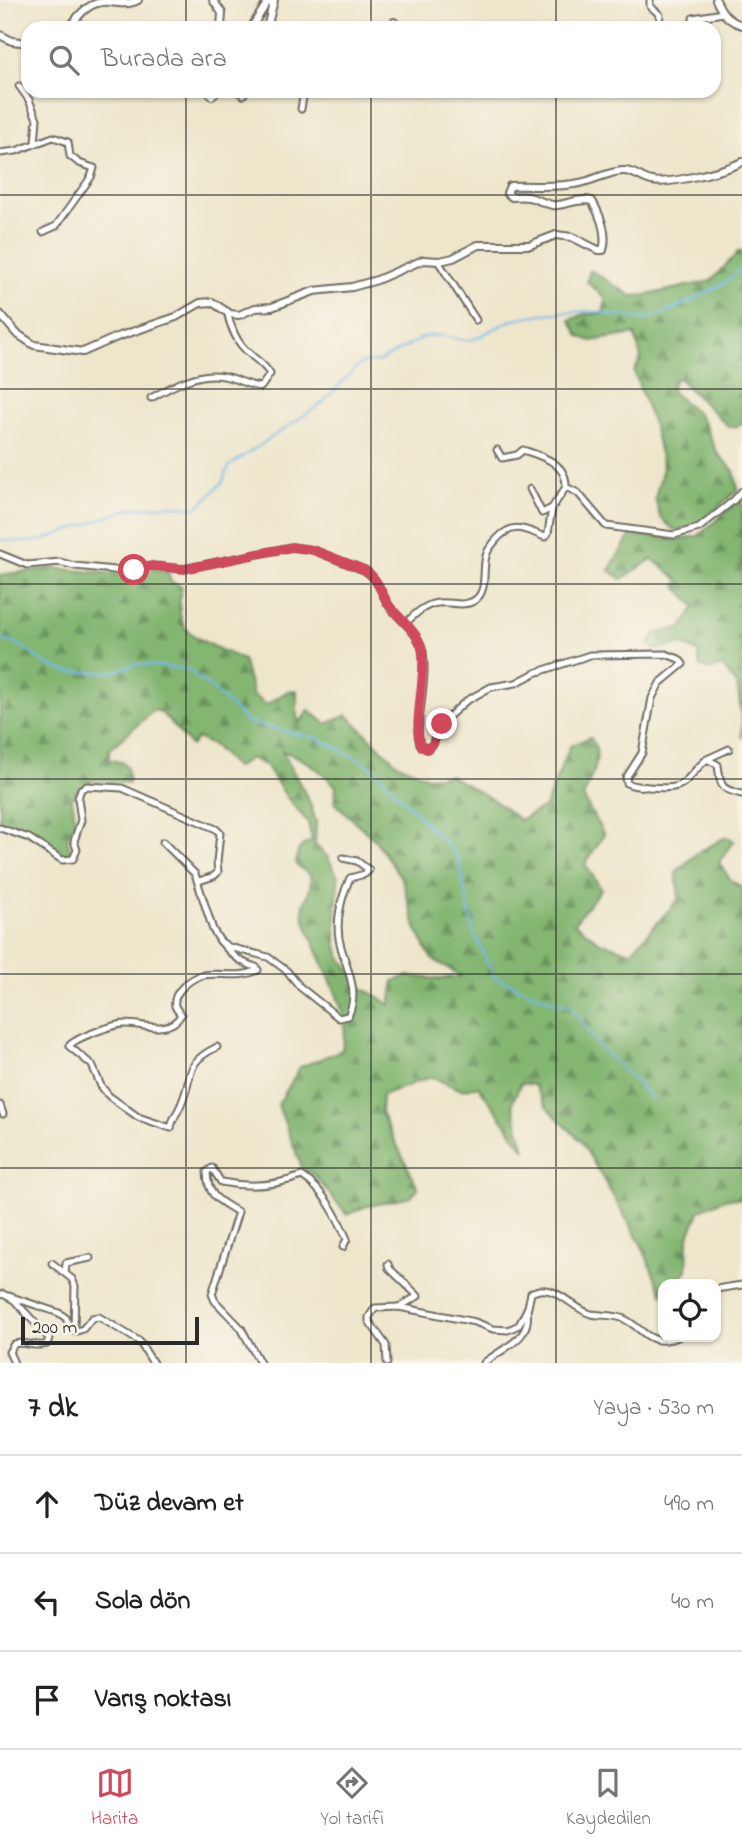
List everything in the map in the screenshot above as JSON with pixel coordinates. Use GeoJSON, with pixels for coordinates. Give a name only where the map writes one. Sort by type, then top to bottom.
{"type":"FeatureCollection","features":[{"type":"Feature","properties":{"kind":"street"},"geometry":{"type":"LineString","coordinates":[[74,21],[80,12],[90,6],[107,1],[133,3],[138,0]]}},
{"type":"Feature","properties":{"kind":"street"},"geometry":{"type":"LineString","coordinates":[[213,0],[222,13],[221,21]]}},
{"type":"Feature","properties":{"kind":"street"},"geometry":{"type":"LineString","coordinates":[[256,21],[269,0]]}},
{"type":"Feature","properties":{"kind":"street"},"geometry":{"type":"LineString","coordinates":[[269,21],[274,0]]}},
{"type":"Feature","properties":{"kind":"street"},"geometry":{"type":"LineString","coordinates":[[650,0],[650,6],[660,15],[659,21]]}},
{"type":"Feature","properties":{"kind":"street"},"geometry":{"type":"LineString","coordinates":[[716,0],[723,13],[733,22],[742,25]]}},
{"type":"Feature","properties":{"kind":"street"},"geometry":{"type":"LineString","coordinates":[[693,18],[723,13]]}},
{"type":"Feature","properties":{"kind":"street"},"geometry":{"type":"LineString","coordinates":[[0,35],[21,42]]}},
{"type":"Feature","properties":{"kind":"street"},"geometry":{"type":"LineString","coordinates":[[28,98],[37,119],[35,143]]}},
{"type":"Feature","properties":{"kind":"street"},"geometry":{"type":"LineString","coordinates":[[300,109],[303,98]]}},
{"type":"Feature","properties":{"kind":"street"},"geometry":{"type":"LineString","coordinates":[[0,153],[16,151],[53,137],[68,142],[70,156],[79,163],[94,168],[91,177],[56,226],[43,232]]}},
{"type":"Feature","properties":{"kind":"street"},"geometry":{"type":"LineString","coordinates":[[0,314],[16,334],[34,345],[83,352],[176,317],[200,303],[212,302],[239,315],[255,308],[272,307],[314,291],[352,287],[377,280],[423,260],[453,258],[478,245],[530,245],[556,235],[572,237],[603,250],[606,241],[600,214],[592,201],[581,199],[554,205],[529,195],[512,197],[508,192],[510,186],[547,188],[581,183],[618,171],[630,170],[651,181],[666,182],[729,169],[742,162]]}},
{"type":"Feature","properties":{"kind":"street"},"geometry":{"type":"LineString","coordinates":[[439,261],[476,320]]}},
{"type":"Feature","properties":{"kind":"street"},"geometry":{"type":"LineString","coordinates":[[151,398],[190,379],[212,374],[227,376],[254,387],[261,387],[265,383],[270,374],[261,362],[241,346],[227,311]]}},
{"type":"Feature","properties":{"kind":"street"},"geometry":{"type":"LineString","coordinates":[[497,450],[502,458],[516,455],[523,450],[545,457],[563,472],[566,487],[548,512],[539,510],[530,489]]}},
{"type":"Feature","properties":{"kind":"street"},"geometry":{"type":"LineString","coordinates":[[566,487],[578,494],[606,526],[674,535],[699,528],[742,491]]}},
{"type":"Feature","properties":{"kind":"street"},"geometry":{"type":"LineString","coordinates":[[406,623],[425,607],[437,603],[454,605],[475,601],[481,594],[484,565],[493,543],[505,530],[512,528],[545,537],[552,508]]}},
{"type":"Feature","properties":{"kind":"street"},"geometry":{"type":"LineString","coordinates":[[0,554],[27,565],[60,562],[124,571],[152,566],[184,569],[283,549],[303,548],[372,574],[390,607],[406,623],[422,647],[424,677],[418,733],[422,747],[427,749],[433,744],[442,724],[466,701],[491,687],[516,683],[535,673],[590,655],[666,654],[674,656],[683,664],[660,683],[652,698],[642,753],[626,778],[627,783],[635,787],[673,789],[688,780],[707,759],[729,749]]}},
{"type":"Feature","properties":{"kind":"street"},"geometry":{"type":"LineString","coordinates":[[707,759],[718,765],[720,784],[724,789],[742,794]]}},
{"type":"Feature","properties":{"kind":"street"},"geometry":{"type":"LineString","coordinates":[[0,828],[29,838],[62,860],[73,859],[77,850],[74,841],[82,820],[78,798],[81,789],[87,786],[122,788],[220,833],[218,872],[199,881]]}},
{"type":"Feature","properties":{"kind":"street"},"geometry":{"type":"LineString","coordinates":[[163,842],[199,881],[213,930],[220,941],[234,956],[258,970],[246,976],[202,975],[188,982],[176,995],[175,1006],[181,1015],[167,1027],[122,1024],[77,1038],[69,1046],[92,1065],[101,1086],[109,1096],[138,1117],[171,1128],[171,1122],[183,1102],[192,1065],[201,1055],[217,1047]]}},
{"type":"Feature","properties":{"kind":"street"},"geometry":{"type":"LineString","coordinates":[[220,941],[229,947],[268,957],[334,1015],[339,1018],[348,1016],[353,993],[349,966],[340,946],[340,905],[350,878],[366,874],[369,870],[357,861],[343,858]]}},
{"type":"Feature","properties":{"kind":"street"},"geometry":{"type":"LineString","coordinates":[[0,1105],[3,1114]]}},
{"type":"Feature","properties":{"kind":"street"},"geometry":{"type":"LineString","coordinates":[[260,1363],[241,1328],[215,1301],[212,1294],[238,1212],[214,1197],[208,1185],[207,1172],[212,1168],[221,1182],[254,1187],[274,1185],[302,1176],[314,1184],[338,1219],[347,1239],[343,1247]]}},
{"type":"Feature","properties":{"kind":"street"},"geometry":{"type":"LineString","coordinates":[[65,1273],[66,1263],[90,1258]]}},
{"type":"Feature","properties":{"kind":"street"},"geometry":{"type":"LineString","coordinates":[[52,1263],[72,1279],[75,1286],[74,1330]]}},
{"type":"Feature","properties":{"kind":"street"},"geometry":{"type":"LineString","coordinates":[[388,1264],[418,1296],[399,1307]]}},
{"type":"Feature","properties":{"kind":"street"},"geometry":{"type":"LineString","coordinates":[[721,1288],[742,1285]]}},
{"type":"Feature","properties":{"kind":"street"},"geometry":{"type":"LineString","coordinates":[[387,1363],[386,1345],[369,1317],[375,1308],[399,1307],[475,1322],[493,1329],[508,1330],[519,1325],[531,1293],[536,1290],[566,1297],[582,1311],[623,1318],[641,1334],[658,1339]]}},
{"type":"Feature","properties":{"kind":"street"},"geometry":{"type":"LineString","coordinates":[[0,1295],[59,1313],[74,1330],[83,1329],[92,1318],[99,1317],[139,1341],[153,1363]]}},
{"type":"Feature","properties":{"kind":"street"},"geometry":{"type":"LineString","coordinates":[[9,1296],[49,1338],[43,1346],[20,1342],[14,1344],[9,1352],[14,1363]]}},
{"type":"Feature","properties":{"kind":"street"},"geometry":{"type":"LineString","coordinates":[[484,1363],[519,1339],[529,1323],[527,1309]]}},
{"type":"Feature","properties":{"kind":"green space"},"geometry":{"type":"Polygon","coordinates":[[[742,251],[742,423],[729,427],[678,378],[674,379],[671,391],[697,413],[717,453],[734,471],[738,490],[696,526],[675,531],[660,517],[655,498],[663,467],[654,428],[634,371],[641,359],[635,334],[591,341],[579,336],[570,320],[585,314],[603,314],[606,299],[587,282],[590,270],[632,296],[646,295],[711,281],[742,251]]]}},
{"type":"Feature","properties":{"kind":"green space"},"geometry":{"type":"Polygon","coordinates":[[[742,498],[742,719],[737,685],[722,666],[711,670],[700,666],[698,652],[681,644],[655,650],[649,644],[656,633],[682,628],[695,606],[676,587],[679,580],[652,559],[622,579],[609,570],[632,533],[674,540],[698,536],[742,498]]]}},
{"type":"Feature","properties":{"kind":"green space"},"geometry":{"type":"Polygon","coordinates":[[[53,568],[129,575],[154,569],[169,573],[170,581],[182,587],[180,607],[184,626],[202,641],[243,660],[253,695],[266,705],[288,691],[297,690],[297,718],[300,722],[309,710],[326,724],[347,715],[396,763],[427,777],[449,775],[492,799],[520,820],[545,807],[570,746],[590,737],[596,759],[583,797],[604,835],[585,864],[601,889],[574,923],[600,942],[631,952],[679,899],[676,872],[697,853],[726,837],[734,841],[719,862],[731,881],[742,887],[742,1199],[727,1198],[700,1210],[688,1237],[687,1270],[679,1279],[658,1279],[658,1284],[641,1244],[581,1141],[547,1108],[534,1085],[521,1083],[512,1103],[525,1150],[478,1086],[462,1090],[431,1077],[382,1095],[381,1113],[418,1188],[411,1197],[364,1207],[347,1215],[314,1175],[302,1168],[278,1105],[300,1067],[342,1050],[345,1028],[334,987],[304,916],[310,875],[296,865],[299,850],[312,841],[308,822],[288,799],[265,765],[250,758],[236,768],[214,746],[197,738],[191,746],[161,712],[154,710],[110,749],[108,759],[123,763],[127,768],[129,783],[97,780],[84,785],[72,798],[75,819],[67,839],[71,852],[68,857],[57,854],[38,839],[0,821],[0,575],[53,568]],[[282,751],[310,803],[316,822],[315,845],[327,856],[338,877],[336,943],[340,956],[363,989],[390,1005],[394,981],[408,976],[440,979],[461,976],[431,958],[417,931],[402,879],[375,840],[334,802],[336,786],[297,757],[282,751]]]}},
{"type":"Feature","properties":{"kind":"waterway"},"geometry":{"type":"LineString","coordinates":[[0,540],[43,540],[129,509],[171,505],[197,508],[222,483],[229,466],[321,404],[361,363],[378,362],[424,337],[442,335],[472,340],[514,319],[542,314],[590,311],[642,319],[660,315],[693,300],[725,283],[742,267]]}},
{"type":"Feature","properties":{"kind":"waterway"},"geometry":{"type":"LineString","coordinates":[[0,640],[15,642],[48,665],[68,672],[112,672],[136,664],[187,669],[247,722],[320,739],[371,766],[458,856],[474,934],[495,977],[572,1007],[599,1046],[653,1099]]}},
{"type":"Feature","properties":{"kind":"route"},"geometry":{"type":"LineString","coordinates":[[134,570],[152,566],[184,569],[292,547],[313,550],[365,570],[372,574],[390,607],[406,623],[422,647],[424,677],[418,733],[422,747],[427,749],[433,744],[442,724]]}}]}
